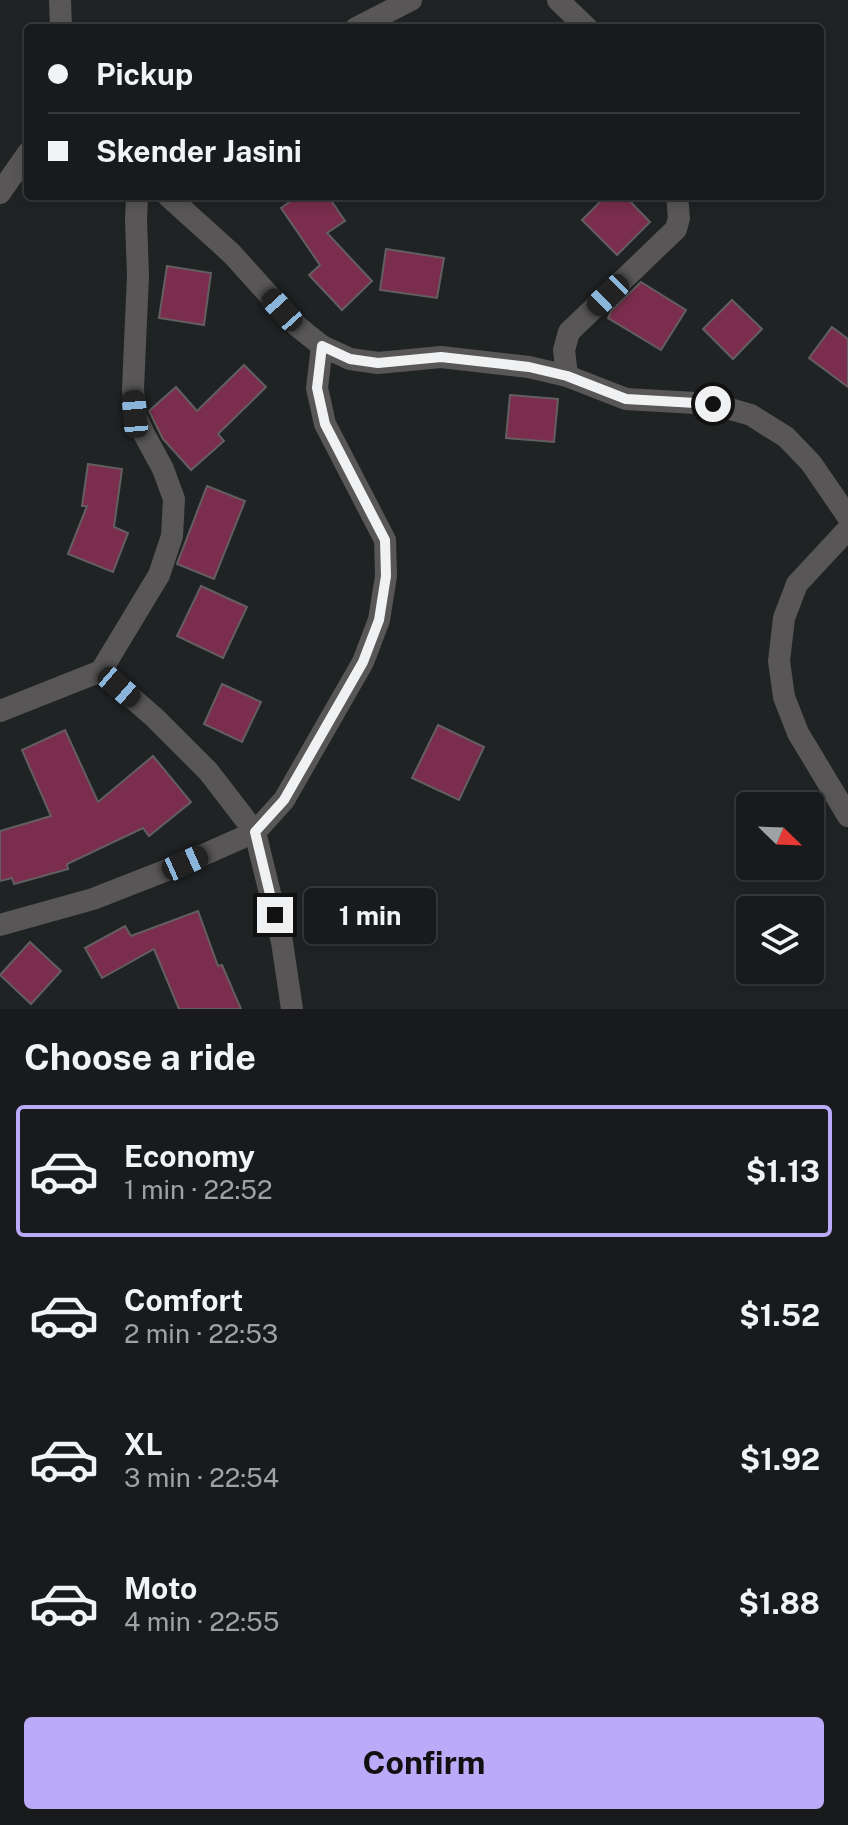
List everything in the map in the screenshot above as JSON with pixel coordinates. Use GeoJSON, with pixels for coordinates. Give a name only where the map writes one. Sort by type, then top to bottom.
{"type":"FeatureCollection","features":[{"type":"Feature","properties":{"kind":"street"},"geometry":{"type":"LineString","coordinates":[[60,0],[61,24]]}},
{"type":"Feature","properties":{"kind":"street"},"geometry":{"type":"LineString","coordinates":[[364,24],[411,0]]}},
{"type":"Feature","properties":{"kind":"street"},"geometry":{"type":"LineString","coordinates":[[558,0],[583,24]]}},
{"type":"Feature","properties":{"kind":"street"},"geometry":{"type":"LineString","coordinates":[[0,193],[24,159]]}},
{"type":"Feature","properties":{"kind":"street"},"geometry":{"type":"LineString","coordinates":[[0,711],[101,671],[159,575],[172,536],[174,499],[163,469],[135,414],[137,200]]}},
{"type":"Feature","properties":{"kind":"street"},"geometry":{"type":"LineString","coordinates":[[172,200],[232,254],[297,326],[322,346],[350,359],[378,363],[441,357],[529,367],[567,376],[626,399],[713,404],[751,415],[786,437],[811,463],[848,517]]}},
{"type":"Feature","properties":{"kind":"street"},"geometry":{"type":"LineString","coordinates":[[567,376],[564,350],[569,332],[676,229],[679,218],[677,200]]}},
{"type":"Feature","properties":{"kind":"street"},"geometry":{"type":"LineString","coordinates":[[0,925],[93,899],[255,832],[284,800],[363,662],[379,620],[386,576],[385,540],[325,424],[317,388],[322,346]]}},
{"type":"Feature","properties":{"kind":"street"},"geometry":{"type":"LineString","coordinates":[[848,529],[797,584],[784,618],[779,661],[784,697],[798,733],[848,816]]}},
{"type":"Feature","properties":{"kind":"street"},"geometry":{"type":"LineString","coordinates":[[101,671],[155,718],[208,771],[255,832],[282,942],[292,1009]]}},
{"type":"Feature","properties":{"kind":"building"},"geometry":{"type":"Polygon","coordinates":[[[292,200],[331,200],[345,221],[327,233],[372,281],[342,310],[309,275],[320,265],[281,208],[292,200]]]}},
{"type":"Feature","properties":{"kind":"building"},"geometry":{"type":"Polygon","coordinates":[[[602,200],[629,200],[650,222],[617,255],[582,220],[602,200]]]}},
{"type":"Feature","properties":{"kind":"building"},"geometry":{"type":"Polygon","coordinates":[[[386,249],[444,258],[437,298],[380,290],[386,249]]]}},
{"type":"Feature","properties":{"kind":"building"},"geometry":{"type":"Polygon","coordinates":[[[167,266],[211,273],[204,325],[159,318],[167,266]]]}},
{"type":"Feature","properties":{"kind":"building"},"geometry":{"type":"Polygon","coordinates":[[[641,282],[686,310],[661,350],[608,318],[612,310],[641,282]]]}},
{"type":"Feature","properties":{"kind":"building"},"geometry":{"type":"Polygon","coordinates":[[[732,300],[762,329],[733,359],[703,329],[732,300]]]}},
{"type":"Feature","properties":{"kind":"building"},"geometry":{"type":"Polygon","coordinates":[[[832,327],[848,339],[848,387],[809,358],[832,327]]]}},
{"type":"Feature","properties":{"kind":"building"},"geometry":{"type":"Polygon","coordinates":[[[244,365],[266,387],[218,434],[224,441],[191,470],[163,439],[149,411],[176,387],[197,411],[244,365]]]}},
{"type":"Feature","properties":{"kind":"building"},"geometry":{"type":"Polygon","coordinates":[[[510,395],[558,399],[554,442],[506,438],[510,395]]]}},
{"type":"Feature","properties":{"kind":"building"},"geometry":{"type":"Polygon","coordinates":[[[88,464],[122,469],[114,527],[128,533],[113,572],[68,554],[87,506],[82,506],[88,464]]]}},
{"type":"Feature","properties":{"kind":"building"},"geometry":{"type":"Polygon","coordinates":[[[207,486],[245,501],[214,579],[177,564],[207,486]]]}},
{"type":"Feature","properties":{"kind":"building"},"geometry":{"type":"Polygon","coordinates":[[[201,586],[247,607],[223,658],[177,636],[201,586]]]}},
{"type":"Feature","properties":{"kind":"building"},"geometry":{"type":"Polygon","coordinates":[[[222,684],[261,702],[242,742],[204,724],[222,684]]]}},
{"type":"Feature","properties":{"kind":"building"},"geometry":{"type":"Polygon","coordinates":[[[438,725],[484,747],[459,800],[412,778],[438,725]]]}},
{"type":"Feature","properties":{"kind":"building"},"geometry":{"type":"Polygon","coordinates":[[[65,730],[98,802],[153,756],[191,802],[149,836],[143,828],[67,864],[68,869],[14,884],[12,878],[0,881],[0,831],[51,816],[22,750],[65,730]]]}},
{"type":"Feature","properties":{"kind":"building"},"geometry":{"type":"Polygon","coordinates":[[[198,911],[218,966],[222,965],[241,1009],[179,1009],[154,949],[102,978],[85,948],[125,926],[131,936],[198,911]]]}},
{"type":"Feature","properties":{"kind":"building"},"geometry":{"type":"Polygon","coordinates":[[[30,942],[61,971],[31,1004],[0,975],[30,942]]]}},
{"type":"Feature","properties":{"kind":"route"},"geometry":{"type":"LineString","coordinates":[[275,915],[255,832],[284,800],[363,662],[379,620],[386,576],[385,540],[325,424],[317,388],[322,346],[350,359],[378,363],[441,357],[529,367],[567,376],[626,399],[713,404]]}}]}
